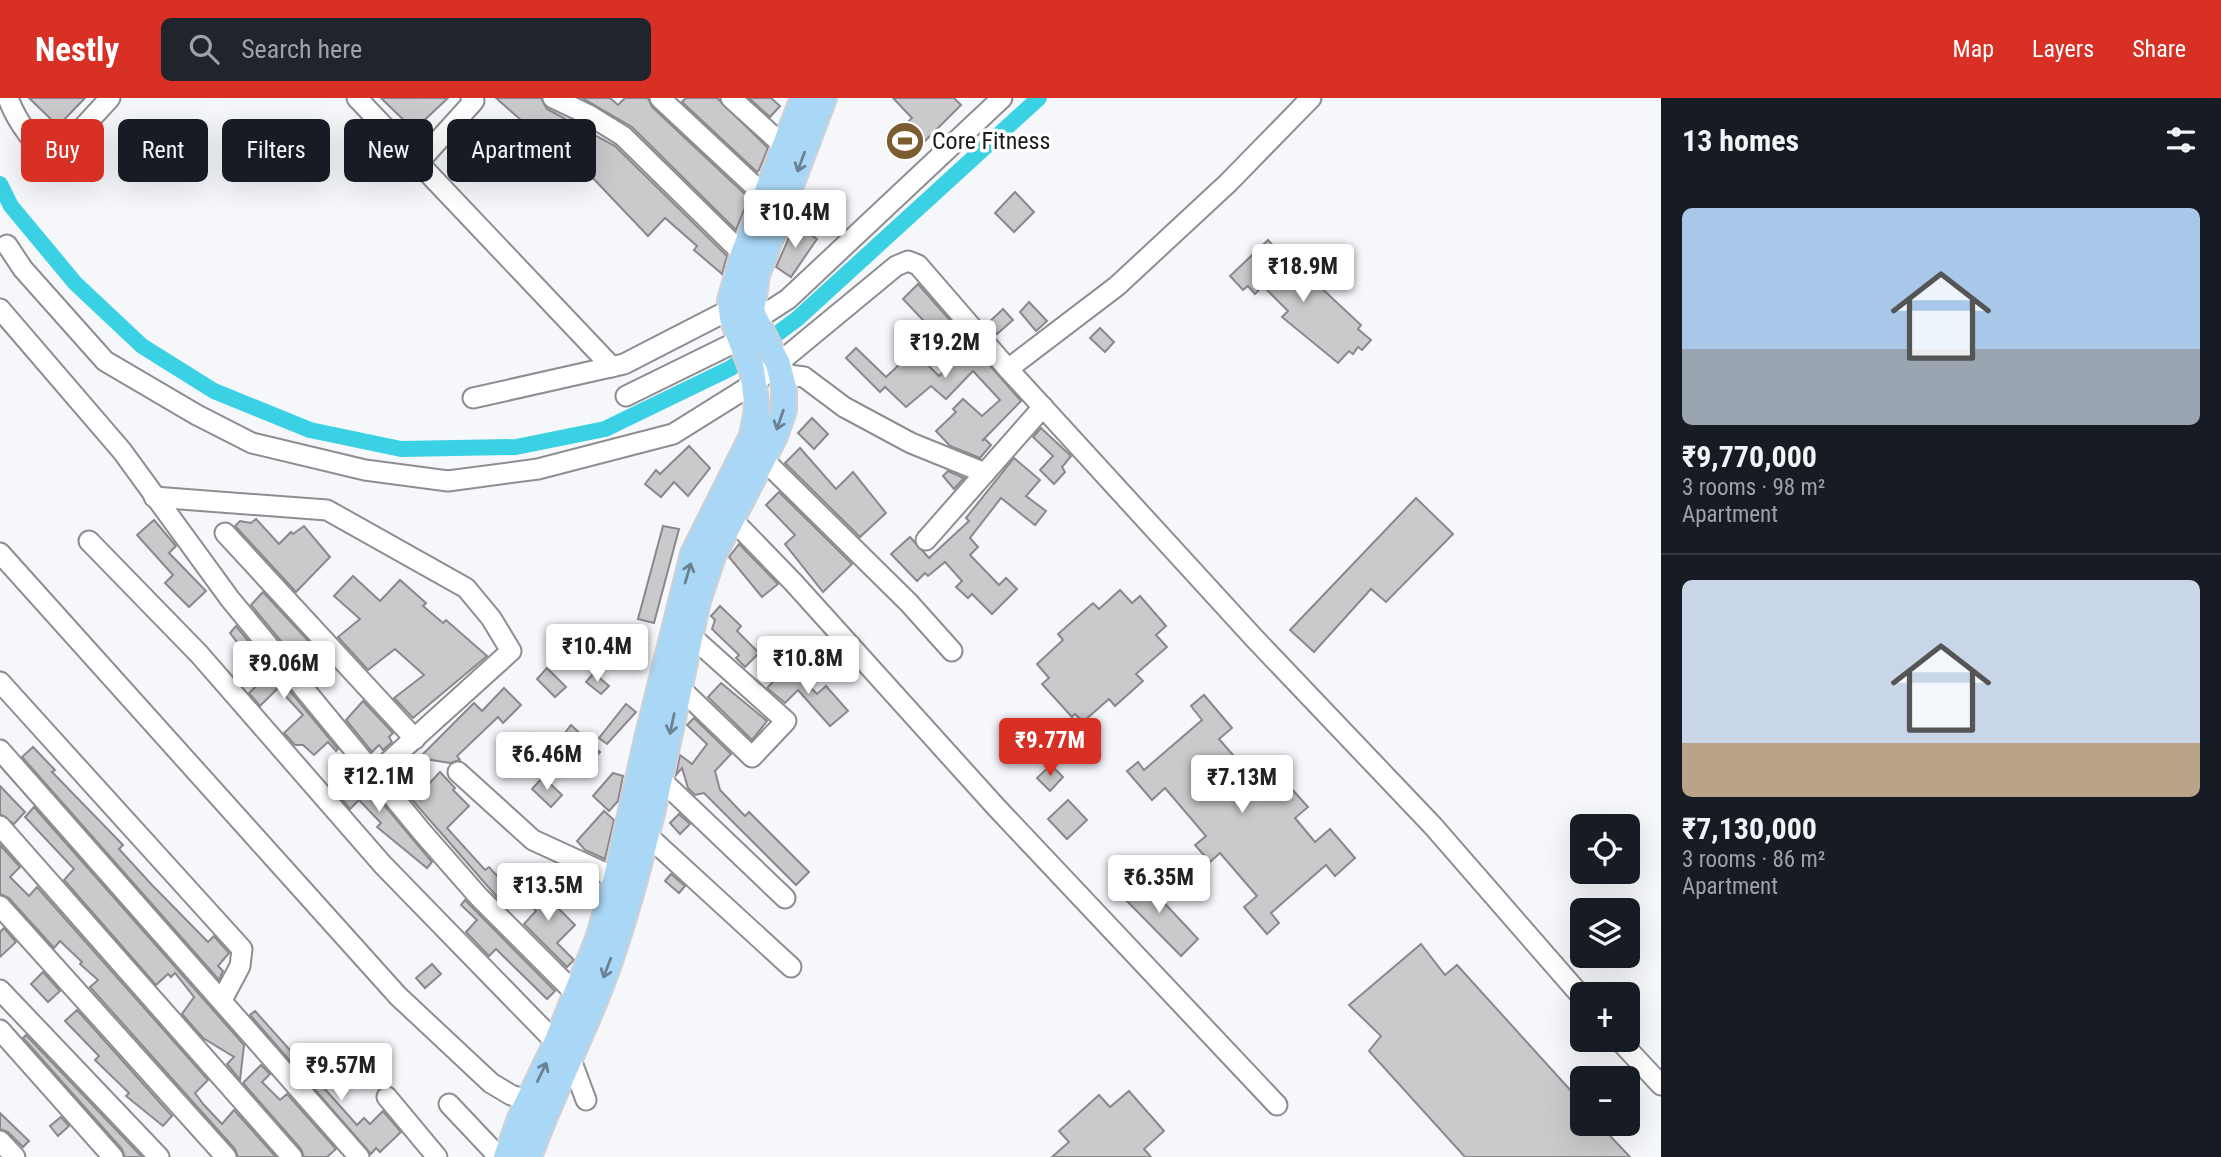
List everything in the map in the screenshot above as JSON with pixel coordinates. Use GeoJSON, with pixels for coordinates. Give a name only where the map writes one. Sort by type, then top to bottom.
{"type":"FeatureCollection","features":[{"type":"Feature","properties":{"kind":"main road"},"geometry":{"type":"LineString","coordinates":[[506,1157],[537,1104],[614,949],[651,770],[684,585],[693,554],[763,458],[784,410],[778,364],[752,312],[752,296],[757,275],[824,98]]}},
{"type":"Feature","properties":{"kind":"main road"},"geometry":{"type":"LineString","coordinates":[[651,770],[679,687],[698,601],[752,436],[758,408],[752,377],[731,309],[734,280],[784,146],[795,102]]}},
{"type":"Feature","properties":{"kind":"main road"},"geometry":{"type":"LineString","coordinates":[[563,1050],[575,993],[598,939],[616,878],[638,830]]}},
{"type":"Feature","properties":{"kind":"main road"},"geometry":{"type":"LineString","coordinates":[[529,1157],[537,1104]]}},
{"type":"Feature","properties":{"kind":"street"},"geometry":{"type":"LineString","coordinates":[[8,98],[14,114],[39,148],[53,160],[110,98]]}},
{"type":"Feature","properties":{"kind":"street"},"geometry":{"type":"LineString","coordinates":[[357,98],[377,119]]}},
{"type":"Feature","properties":{"kind":"street"},"geometry":{"type":"LineString","coordinates":[[433,146],[474,101],[471,98]]}},
{"type":"Feature","properties":{"kind":"street"},"geometry":{"type":"LineString","coordinates":[[553,98],[589,115],[622,136],[743,254]]}},
{"type":"Feature","properties":{"kind":"street"},"geometry":{"type":"LineString","coordinates":[[660,98],[765,196]]}},
{"type":"Feature","properties":{"kind":"street"},"geometry":{"type":"LineString","coordinates":[[731,98],[784,146]]}},
{"type":"Feature","properties":{"kind":"street"},"geometry":{"type":"LineString","coordinates":[[760,324],[1002,98]]}},
{"type":"Feature","properties":{"kind":"street"},"geometry":{"type":"LineString","coordinates":[[1008,369],[1117,286],[1228,183],[1311,98]]}},
{"type":"Feature","properties":{"kind":"street"},"geometry":{"type":"LineString","coordinates":[[433,179],[612,367]]}},
{"type":"Feature","properties":{"kind":"street"},"geometry":{"type":"LineString","coordinates":[[7,245],[23,269],[104,361],[252,443],[365,470],[448,481],[538,469],[673,434],[752,377],[778,364],[897,266],[908,261],[925,270],[1008,369],[1255,639],[1433,826],[1570,983]]}},
{"type":"Feature","properties":{"kind":"street"},"geometry":{"type":"LineString","coordinates":[[0,309],[122,451],[230,599],[375,774],[479,897],[575,993]]}},
{"type":"Feature","properties":{"kind":"street"},"geometry":{"type":"LineString","coordinates":[[473,398],[624,364],[731,309]]}},
{"type":"Feature","properties":{"kind":"street"},"geometry":{"type":"LineString","coordinates":[[626,396],[740,340]]}},
{"type":"Feature","properties":{"kind":"street"},"geometry":{"type":"LineString","coordinates":[[778,364],[804,377],[845,407],[911,443],[985,473]]}},
{"type":"Feature","properties":{"kind":"street"},"geometry":{"type":"LineString","coordinates":[[926,540],[1043,407]]}},
{"type":"Feature","properties":{"kind":"street"},"geometry":{"type":"LineString","coordinates":[[763,458],[909,603],[951,651]]}},
{"type":"Feature","properties":{"kind":"street"},"geometry":{"type":"LineString","coordinates":[[154,497],[327,510],[466,588],[491,618],[511,651],[375,774]]}},
{"type":"Feature","properties":{"kind":"street"},"geometry":{"type":"LineString","coordinates":[[725,512],[996,807],[1277,1105]]}},
{"type":"Feature","properties":{"kind":"street"},"geometry":{"type":"LineString","coordinates":[[225,533],[415,739]]}},
{"type":"Feature","properties":{"kind":"street"},"geometry":{"type":"LineString","coordinates":[[89,541],[199,654],[383,865],[563,1050],[586,1100]]}},
{"type":"Feature","properties":{"kind":"street"},"geometry":{"type":"LineString","coordinates":[[0,553],[398,996],[491,1083],[511,1096],[537,1104]]}},
{"type":"Feature","properties":{"kind":"street"},"geometry":{"type":"LineString","coordinates":[[679,687],[752,757],[786,721],[690,635]]}},
{"type":"Feature","properties":{"kind":"street"},"geometry":{"type":"LineString","coordinates":[[0,682],[242,949],[240,966],[222,1000]]}},
{"type":"Feature","properties":{"kind":"street"},"geometry":{"type":"LineString","coordinates":[[0,750],[359,1157]]}},
{"type":"Feature","properties":{"kind":"street"},"geometry":{"type":"LineString","coordinates":[[651,770],[785,898]]}},
{"type":"Feature","properties":{"kind":"street"},"geometry":{"type":"LineString","coordinates":[[458,772],[533,840],[616,878]]}},
{"type":"Feature","properties":{"kind":"street"},"geometry":{"type":"LineString","coordinates":[[0,826],[292,1157]]}},
{"type":"Feature","properties":{"kind":"street"},"geometry":{"type":"LineString","coordinates":[[638,830],[791,967]]}},
{"type":"Feature","properties":{"kind":"street"},"geometry":{"type":"LineString","coordinates":[[0,906],[226,1157]]}},
{"type":"Feature","properties":{"kind":"street"},"geometry":{"type":"LineString","coordinates":[[0,989],[159,1157]]}},
{"type":"Feature","properties":{"kind":"street"},"geometry":{"type":"LineString","coordinates":[[0,1030],[113,1157]]}},
{"type":"Feature","properties":{"kind":"street"},"geometry":{"type":"LineString","coordinates":[[1630,1052],[1661,1085]]}},
{"type":"Feature","properties":{"kind":"street"},"geometry":{"type":"LineString","coordinates":[[387,1097],[437,1157]]}},
{"type":"Feature","properties":{"kind":"street"},"geometry":{"type":"LineString","coordinates":[[449,1104],[499,1157]]}},
{"type":"Feature","properties":{"kind":"street"},"geometry":{"type":"LineString","coordinates":[[0,1142],[15,1157]]}},
{"type":"Feature","properties":{"kind":"building"},"geometry":{"type":"Polygon","coordinates":[[[29,98],[85,98],[65,119],[51,119],[29,98]]]}},
{"type":"Feature","properties":{"kind":"building"},"geometry":{"type":"Polygon","coordinates":[[[381,98],[448,98],[426,119],[403,119],[381,98]]]}},
{"type":"Feature","properties":{"kind":"building"},"geometry":{"type":"Polygon","coordinates":[[[496,98],[541,98],[547,109],[565,119],[520,119],[496,98]]]}},
{"type":"Feature","properties":{"kind":"building"},"geometry":{"type":"Polygon","coordinates":[[[582,98],[610,98],[618,105],[625,98],[648,98],[652,107],[749,198],[736,230],[632,127],[582,98]]]}},
{"type":"Feature","properties":{"kind":"building"},"geometry":{"type":"Polygon","coordinates":[[[686,98],[717,98],[768,148],[757,172],[682,102],[686,98]]]}},
{"type":"Feature","properties":{"kind":"building"},"geometry":{"type":"Polygon","coordinates":[[[749,98],[771,98],[780,106],[770,117],[749,98]]]}},
{"type":"Feature","properties":{"kind":"building"},"geometry":{"type":"Polygon","coordinates":[[[893,98],[954,98],[961,105],[907,159],[889,140],[912,118],[893,98]]]}},
{"type":"Feature","properties":{"kind":"building"},"geometry":{"type":"Polygon","coordinates":[[[596,136],[615,146],[727,256],[722,274],[694,250],[697,246],[665,218],[648,236],[596,181],[596,136]]]}},
{"type":"Feature","properties":{"kind":"building"},"geometry":{"type":"Polygon","coordinates":[[[1015,192],[1034,212],[1014,232],[995,213],[1015,192]]]}},
{"type":"Feature","properties":{"kind":"building"},"geometry":{"type":"Polygon","coordinates":[[[795,224],[817,239],[791,277],[776,267],[795,224]]]}},
{"type":"Feature","properties":{"kind":"building"},"geometry":{"type":"Polygon","coordinates":[[[1268,240],[1280,253],[1269,264],[1294,275],[1300,268],[1361,325],[1358,329],[1371,340],[1362,350],[1358,347],[1353,354],[1349,351],[1338,363],[1282,317],[1288,311],[1263,286],[1255,294],[1248,286],[1243,290],[1230,276],[1268,240]]]}},
{"type":"Feature","properties":{"kind":"building"},"geometry":{"type":"Polygon","coordinates":[[[918,284],[1021,401],[982,441],[985,439],[991,445],[980,458],[950,446],[936,431],[956,412],[953,409],[963,399],[982,416],[1000,400],[973,371],[946,399],[931,386],[906,407],[885,387],[880,392],[846,358],[856,348],[886,377],[914,351],[939,376],[958,357],[903,299],[918,284]]]}},
{"type":"Feature","properties":{"kind":"building"},"geometry":{"type":"Polygon","coordinates":[[[1029,302],[1047,321],[1036,331],[1020,312],[1029,302]]]}},
{"type":"Feature","properties":{"kind":"building"},"geometry":{"type":"Polygon","coordinates":[[[1003,309],[1013,320],[997,334],[988,323],[1003,309]]]}},
{"type":"Feature","properties":{"kind":"building"},"geometry":{"type":"Polygon","coordinates":[[[1100,328],[1114,342],[1105,352],[1090,338],[1100,328]]]}},
{"type":"Feature","properties":{"kind":"building"},"geometry":{"type":"Polygon","coordinates":[[[812,418],[828,434],[814,449],[798,433],[812,418]]]}},
{"type":"Feature","properties":{"kind":"building"},"geometry":{"type":"Polygon","coordinates":[[[1041,428],[1071,456],[1062,467],[1065,472],[1054,484],[1040,470],[1053,456],[1033,437],[1041,428]]]}},
{"type":"Feature","properties":{"kind":"building"},"geometry":{"type":"Polygon","coordinates":[[[689,446],[710,468],[688,496],[674,482],[661,497],[645,484],[656,470],[660,474],[689,446]]]}},
{"type":"Feature","properties":{"kind":"building"},"geometry":{"type":"Polygon","coordinates":[[[800,448],[836,489],[853,472],[886,513],[860,537],[785,463],[800,448]]]}},
{"type":"Feature","properties":{"kind":"building"},"geometry":{"type":"Polygon","coordinates":[[[1014,458],[1040,480],[1026,496],[1046,511],[1035,525],[1001,498],[970,538],[978,547],[970,555],[999,585],[1006,578],[1017,589],[992,614],[972,594],[968,598],[956,587],[962,581],[945,562],[928,576],[925,573],[917,581],[891,554],[910,537],[929,558],[969,521],[966,518],[1014,458]]]}},
{"type":"Feature","properties":{"kind":"building"},"geometry":{"type":"Polygon","coordinates":[[[948,471],[964,478],[954,489],[943,476],[948,471]]]}},
{"type":"Feature","properties":{"kind":"building"},"geometry":{"type":"Polygon","coordinates":[[[779,492],[852,564],[823,592],[785,544],[795,535],[766,505],[779,492]]]}},
{"type":"Feature","properties":{"kind":"building"},"geometry":{"type":"Polygon","coordinates":[[[1416,498],[1453,534],[1386,602],[1371,589],[1314,652],[1290,630],[1416,498]]]}},
{"type":"Feature","properties":{"kind":"building"},"geometry":{"type":"Polygon","coordinates":[[[256,519],[279,544],[291,532],[293,534],[304,526],[330,557],[296,592],[235,526],[240,521],[251,523],[256,519]]]}},
{"type":"Feature","properties":{"kind":"building"},"geometry":{"type":"Polygon","coordinates":[[[154,520],[176,546],[169,553],[206,591],[189,607],[165,583],[173,575],[137,535],[154,520]]]}},
{"type":"Feature","properties":{"kind":"building"},"geometry":{"type":"Polygon","coordinates":[[[663,526],[679,529],[654,623],[638,619],[663,526]]]}},
{"type":"Feature","properties":{"kind":"building"},"geometry":{"type":"Polygon","coordinates":[[[739,544],[778,584],[762,597],[729,557],[739,544]]]}},
{"type":"Feature","properties":{"kind":"building"},"geometry":{"type":"Polygon","coordinates":[[[353,576],[380,601],[400,580],[426,603],[423,606],[443,623],[446,620],[487,656],[413,718],[394,698],[424,675],[395,649],[368,670],[338,637],[360,619],[334,596],[353,576]]]}},
{"type":"Feature","properties":{"kind":"building"},"geometry":{"type":"Polygon","coordinates":[[[1120,590],[1132,603],[1140,596],[1166,626],[1156,635],[1167,647],[1136,674],[1143,681],[1115,706],[1109,699],[1083,722],[1075,714],[1072,717],[1042,684],[1049,678],[1037,664],[1063,640],[1058,634],[1093,603],[1099,609],[1120,590]]]}},
{"type":"Feature","properties":{"kind":"building"},"geometry":{"type":"Polygon","coordinates":[[[263,592],[326,660],[309,675],[251,605],[263,592]]]}},
{"type":"Feature","properties":{"kind":"building"},"geometry":{"type":"Polygon","coordinates":[[[720,606],[741,626],[737,631],[759,653],[745,667],[736,658],[739,655],[712,629],[715,620],[711,616],[720,606]]]}},
{"type":"Feature","properties":{"kind":"building"},"geometry":{"type":"Polygon","coordinates":[[[236,626],[338,749],[336,751],[328,742],[314,755],[303,745],[295,745],[284,733],[303,715],[278,688],[260,706],[249,693],[265,678],[230,633],[236,626]]]}},
{"type":"Feature","properties":{"kind":"building"},"geometry":{"type":"Polygon","coordinates":[[[789,666],[817,694],[826,686],[848,711],[830,726],[798,690],[785,703],[767,688],[789,666]]]}},
{"type":"Feature","properties":{"kind":"building"},"geometry":{"type":"Polygon","coordinates":[[[547,668],[566,687],[555,697],[537,679],[547,668]]]}},
{"type":"Feature","properties":{"kind":"building"},"geometry":{"type":"Polygon","coordinates":[[[594,673],[609,686],[601,694],[586,682],[594,673]]]}},
{"type":"Feature","properties":{"kind":"building"},"geometry":{"type":"Polygon","coordinates":[[[721,683],[767,721],[752,740],[708,697],[721,683]]]}},
{"type":"Feature","properties":{"kind":"building"},"geometry":{"type":"Polygon","coordinates":[[[504,688],[521,705],[503,723],[498,717],[457,756],[460,760],[450,763],[419,758],[474,703],[482,711],[504,688]]]}},
{"type":"Feature","properties":{"kind":"building"},"geometry":{"type":"Polygon","coordinates":[[[1204,695],[1232,728],[1219,739],[1255,780],[1271,766],[1308,807],[1295,818],[1315,842],[1330,829],[1355,858],[1335,876],[1326,865],[1271,913],[1279,923],[1267,934],[1244,907],[1257,896],[1220,853],[1210,862],[1195,845],[1206,836],[1165,788],[1152,800],[1127,771],[1138,762],[1144,770],[1202,720],[1191,706],[1204,695]]]}},
{"type":"Feature","properties":{"kind":"building"},"geometry":{"type":"Polygon","coordinates":[[[363,701],[393,733],[389,737],[392,742],[383,750],[379,745],[372,752],[346,720],[363,701]]]}},
{"type":"Feature","properties":{"kind":"building"},"geometry":{"type":"Polygon","coordinates":[[[626,704],[636,712],[607,744],[599,738],[626,704]]]}},
{"type":"Feature","properties":{"kind":"building"},"geometry":{"type":"Polygon","coordinates":[[[694,718],[731,754],[715,771],[720,790],[745,816],[749,812],[809,872],[796,885],[704,793],[695,795],[688,788],[682,768],[676,775],[680,755],[692,764],[707,744],[687,725],[694,718]]]}},
{"type":"Feature","properties":{"kind":"building"},"geometry":{"type":"Polygon","coordinates":[[[571,725],[600,752],[591,762],[584,755],[577,764],[555,746],[571,725]]]}},
{"type":"Feature","properties":{"kind":"building"},"geometry":{"type":"Polygon","coordinates":[[[531,733],[546,746],[531,763],[516,750],[531,733]]]}},
{"type":"Feature","properties":{"kind":"building"},"geometry":{"type":"Polygon","coordinates":[[[33,747],[55,770],[52,772],[123,845],[119,849],[152,885],[208,942],[214,936],[229,953],[218,966],[223,971],[219,980],[22,757],[33,747]]]}},
{"type":"Feature","properties":{"kind":"building"},"geometry":{"type":"Polygon","coordinates":[[[1051,765],[1063,777],[1050,791],[1037,778],[1051,765]]]}},
{"type":"Feature","properties":{"kind":"building"},"geometry":{"type":"Polygon","coordinates":[[[353,768],[432,862],[427,868],[377,827],[381,823],[359,800],[350,809],[335,791],[342,784],[339,781],[353,768]]]}},
{"type":"Feature","properties":{"kind":"building"},"geometry":{"type":"Polygon","coordinates":[[[403,769],[423,790],[440,772],[469,806],[447,828],[485,870],[489,867],[514,894],[504,905],[393,778],[403,769]]]}},
{"type":"Feature","properties":{"kind":"building"},"geometry":{"type":"Polygon","coordinates":[[[613,773],[623,776],[618,801],[609,811],[593,796],[613,773]]]}},
{"type":"Feature","properties":{"kind":"building"},"geometry":{"type":"Polygon","coordinates":[[[543,777],[562,795],[551,807],[532,789],[543,777]]]}},
{"type":"Feature","properties":{"kind":"building"},"geometry":{"type":"Polygon","coordinates":[[[0,786],[25,812],[14,824],[0,814],[0,786]]]}},
{"type":"Feature","properties":{"kind":"building"},"geometry":{"type":"Polygon","coordinates":[[[1068,800],[1087,820],[1067,839],[1048,819],[1068,800]]]}},
{"type":"Feature","properties":{"kind":"building"},"geometry":{"type":"Polygon","coordinates":[[[34,807],[244,1045],[240,1080],[227,1064],[234,1057],[203,1038],[182,1014],[194,997],[175,973],[171,977],[168,974],[156,985],[64,880],[74,869],[25,817],[34,807]]]}},
{"type":"Feature","properties":{"kind":"building"},"geometry":{"type":"Polygon","coordinates":[[[604,811],[614,820],[605,859],[585,850],[577,841],[604,811]]]}},
{"type":"Feature","properties":{"kind":"building"},"geometry":{"type":"Polygon","coordinates":[[[679,814],[690,824],[680,834],[670,823],[679,814]]]}},
{"type":"Feature","properties":{"kind":"building"},"geometry":{"type":"Polygon","coordinates":[[[0,845],[20,867],[10,877],[29,896],[37,887],[208,1080],[195,1093],[204,1105],[222,1124],[234,1110],[276,1157],[238,1157],[235,1149],[90,987],[98,980],[80,964],[82,962],[60,941],[54,948],[9,898],[0,894],[0,845]]]}},
{"type":"Feature","properties":{"kind":"building"},"geometry":{"type":"Polygon","coordinates":[[[671,874],[685,886],[679,893],[665,881],[671,874]]]}},
{"type":"Feature","properties":{"kind":"building"},"geometry":{"type":"Polygon","coordinates":[[[1138,875],[1198,939],[1181,956],[1119,893],[1138,875]]]}},
{"type":"Feature","properties":{"kind":"building"},"geometry":{"type":"Polygon","coordinates":[[[535,885],[575,925],[557,943],[574,960],[567,967],[524,924],[536,911],[522,896],[535,885]]]}},
{"type":"Feature","properties":{"kind":"building"},"geometry":{"type":"Polygon","coordinates":[[[465,900],[555,991],[547,999],[496,949],[489,956],[466,932],[477,920],[461,905],[465,900]]]}},
{"type":"Feature","properties":{"kind":"building"},"geometry":{"type":"Polygon","coordinates":[[[4,928],[16,942],[0,957],[0,932],[4,928]]]}},
{"type":"Feature","properties":{"kind":"building"},"geometry":{"type":"Polygon","coordinates":[[[1421,944],[1445,975],[1457,965],[1570,1090],[1570,1136],[1610,1136],[1630,1157],[1465,1157],[1369,1051],[1381,1036],[1349,1005],[1421,944]]]}},
{"type":"Feature","properties":{"kind":"building"},"geometry":{"type":"Polygon","coordinates":[[[432,964],[441,974],[425,988],[416,978],[432,964]]]}},
{"type":"Feature","properties":{"kind":"building"},"geometry":{"type":"Polygon","coordinates":[[[43,972],[60,991],[48,1002],[31,984],[43,972]]]}},
{"type":"Feature","properties":{"kind":"building"},"geometry":{"type":"Polygon","coordinates":[[[77,1010],[172,1116],[163,1126],[126,1096],[129,1093],[95,1060],[99,1056],[65,1021],[77,1010]]]}},
{"type":"Feature","properties":{"kind":"building"},"geometry":{"type":"Polygon","coordinates":[[[255,1011],[357,1125],[364,1118],[370,1124],[383,1111],[401,1132],[380,1152],[376,1148],[371,1154],[250,1015],[255,1011]]]}},
{"type":"Feature","properties":{"kind":"building"},"geometry":{"type":"Polygon","coordinates":[[[26,1035],[142,1157],[125,1157],[122,1149],[23,1038],[26,1035]]]}},
{"type":"Feature","properties":{"kind":"building"},"geometry":{"type":"Polygon","coordinates":[[[261,1065],[270,1074],[262,1082],[280,1100],[287,1094],[336,1149],[327,1157],[304,1157],[301,1149],[243,1083],[261,1065]]]}},
{"type":"Feature","properties":{"kind":"building"},"geometry":{"type":"Polygon","coordinates":[[[1129,1091],[1164,1131],[1144,1149],[1151,1157],[1052,1157],[1069,1142],[1059,1131],[1099,1095],[1110,1107],[1129,1091]]]}},
{"type":"Feature","properties":{"kind":"building"},"geometry":{"type":"Polygon","coordinates":[[[0,1113],[29,1141],[23,1147],[8,1132],[0,1129],[0,1113]]]}},
{"type":"Feature","properties":{"kind":"building"},"geometry":{"type":"Polygon","coordinates":[[[61,1117],[69,1126],[58,1136],[50,1126],[61,1117]]]}},
{"type":"Feature","properties":{"kind":"waterway"},"geometry":{"type":"LineString","coordinates":[[0,184],[11,206],[75,283],[142,346],[214,391],[310,430],[401,449],[516,447],[605,429],[731,368],[797,319],[1039,98]]}},
{"type":"Feature","properties":{"kind":"place","name":"Core Fitness"},"geometry":{"type":"Point","coordinates":[905,141]}}]}
